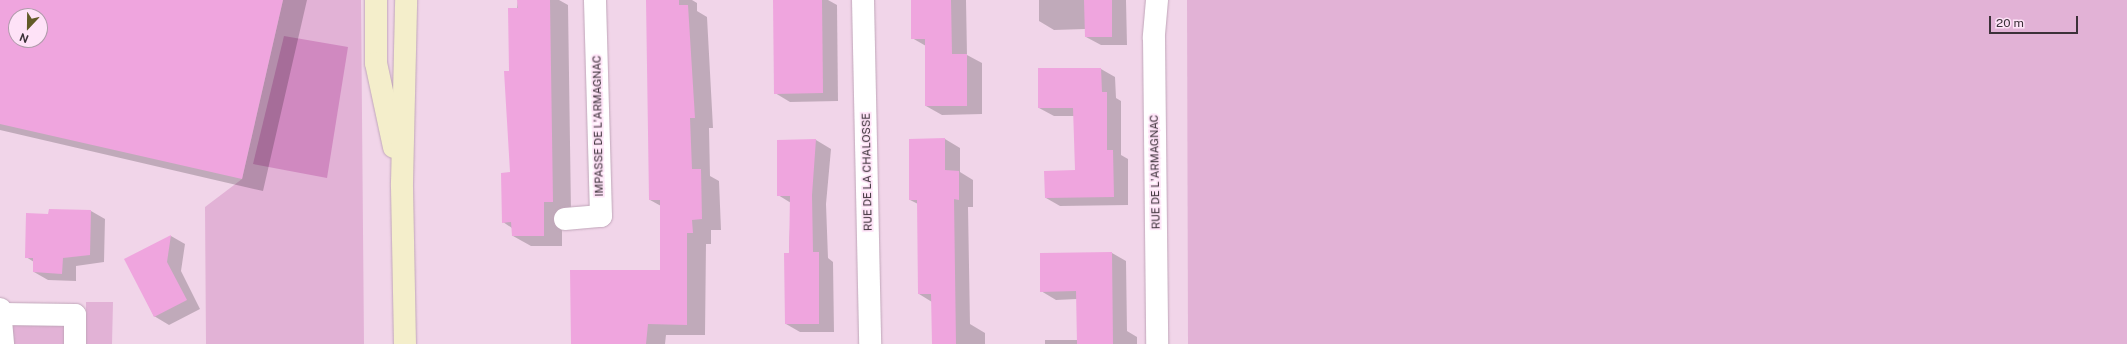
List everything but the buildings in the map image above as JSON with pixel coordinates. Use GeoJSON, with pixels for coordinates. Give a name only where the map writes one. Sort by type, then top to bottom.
{"type":"FeatureCollection","features":[{"type":"Feature","properties":{"kind":"main road"},"geometry":{"type":"LineString","coordinates":[[376,0],[376,63],[402,183]]}},
{"type":"Feature","properties":{"kind":"main road"},"geometry":{"type":"LineString","coordinates":[[405,344],[402,183],[406,0]]}},
{"type":"Feature","properties":{"kind":"street","name":"IMPASSE DE L'ARMAGNAC"},"geometry":{"type":"LineString","coordinates":[[565,219],[601,216],[595,0]]}},
{"type":"Feature","properties":{"kind":"street","name":"RUE DE LA CHALOSSE"},"geometry":{"type":"LineString","coordinates":[[863,0],[870,344]]}},
{"type":"Feature","properties":{"kind":"street","name":"RUE DE L'ARMAGNAC"},"geometry":{"type":"LineString","coordinates":[[1157,0],[1154,38],[1157,344]]}},
{"type":"Feature","properties":{"kind":"street"},"geometry":{"type":"LineString","coordinates":[[3,344],[1,312],[75,315],[75,344]]}},
{"type":"Feature","properties":{"kind":"shaded area"},"geometry":{"type":"Polygon","coordinates":[[[283,0],[361,0],[364,344],[206,344],[205,207],[242,179],[283,0]]]}},
{"type":"Feature","properties":{"kind":"shaded area"},"geometry":{"type":"Polygon","coordinates":[[[1187,0],[2127,0],[2127,344],[1188,344],[1187,0]]]}},
{"type":"Feature","properties":{"kind":"shaded area"},"geometry":{"type":"Polygon","coordinates":[[[284,36],[348,47],[327,178],[253,164],[284,36]]]}},
{"type":"Feature","properties":{"kind":"shaded area"},"geometry":{"type":"Polygon","coordinates":[[[86,302],[113,302],[112,344],[86,344],[86,302]]]}},
{"type":"Feature","properties":{"kind":"shaded area"},"geometry":{"type":"Polygon","coordinates":[[[19,321],[66,324],[66,344],[13,344],[12,327],[19,321]]]}}]}
